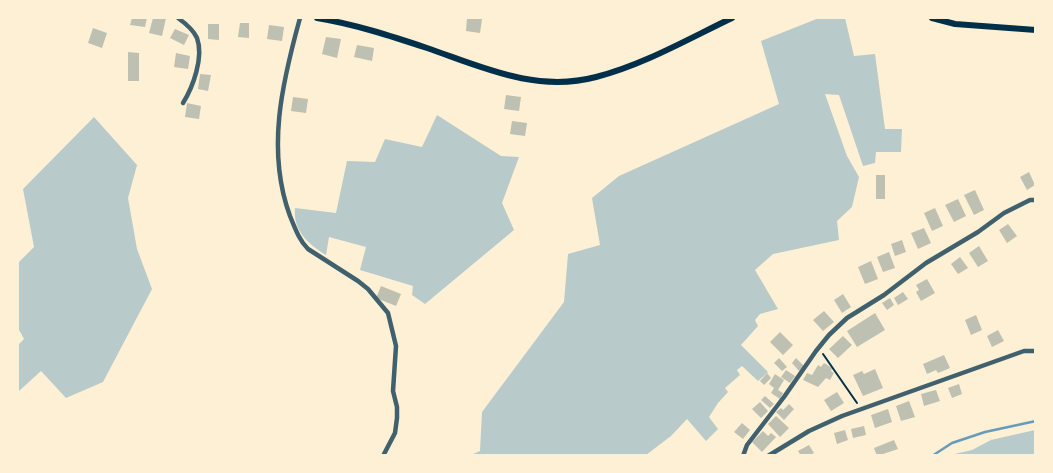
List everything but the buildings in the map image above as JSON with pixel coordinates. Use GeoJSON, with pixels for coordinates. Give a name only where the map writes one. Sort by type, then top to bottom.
{"type":"FeatureCollection","features":[{"type":"Feature","properties":{"kind":"main road"},"geometry":{"type":"LineString","coordinates":[[317,18],[339,22],[404,40],[502,74],[532,82],[562,82],[595,78],[636,63],[732,18]]}},
{"type":"Feature","properties":{"kind":"main road"},"geometry":{"type":"LineString","coordinates":[[932,18],[955,24],[1036,30]]}},
{"type":"Feature","properties":{"kind":"street"},"geometry":{"type":"LineString","coordinates":[[178,18],[189,26],[197,38],[198,44],[195,76],[191,90],[183,103]]}},
{"type":"Feature","properties":{"kind":"street"},"geometry":{"type":"LineString","coordinates":[[300,18],[288,62],[279,114],[278,155],[282,190],[302,242],[308,250],[358,281],[368,289],[388,313],[396,346],[393,391],[396,418],[395,433],[383,456]]}},
{"type":"Feature","properties":{"kind":"street"},"geometry":{"type":"LineString","coordinates":[[743,456],[747,445],[784,397],[818,348],[847,318],[884,295],[926,263],[978,232],[1004,213],[1030,200],[1036,200]]}},
{"type":"Feature","properties":{"kind":"street"},"geometry":{"type":"LineString","coordinates":[[768,456],[809,431],[861,409],[1024,351],[1036,351]]}},
{"type":"Feature","properties":{"kind":"path"},"geometry":{"type":"LineString","coordinates":[[818,348],[861,409]]}},
{"type":"Feature","properties":{"kind":"shaded area"},"geometry":{"type":"Polygon","coordinates":[[[819,18],[845,18],[854,56],[875,54],[885,129],[902,129],[901,152],[876,152],[875,163],[863,166],[839,95],[825,94],[847,156],[859,177],[852,207],[837,221],[839,240],[773,254],[755,270],[778,309],[760,314],[755,320],[758,326],[741,345],[768,372],[758,381],[742,366],[737,370],[740,375],[725,388],[728,392],[709,417],[718,429],[706,441],[687,419],[671,436],[646,455],[471,455],[480,451],[482,412],[564,302],[568,254],[600,245],[592,198],[619,176],[779,104],[761,41],[819,18]]]}},
{"type":"Feature","properties":{"kind":"shaded area"},"geometry":{"type":"Polygon","coordinates":[[[437,115],[501,156],[519,157],[502,203],[514,230],[425,304],[412,295],[413,286],[360,270],[366,247],[329,237],[326,255],[313,246],[303,236],[296,224],[295,208],[336,213],[347,161],[375,162],[385,139],[422,147],[437,115]]]}},
{"type":"Feature","properties":{"kind":"shaded area"},"geometry":{"type":"Polygon","coordinates":[[[94,117],[137,165],[128,198],[137,249],[152,289],[103,382],[66,398],[41,371],[19,391],[18,345],[24,339],[18,328],[18,263],[34,247],[23,189],[94,117]]]}},
{"type":"Feature","properties":{"kind":"shaded area"},"geometry":{"type":"Polygon","coordinates":[[[1035,430],[1035,455],[950,455],[972,450],[991,440],[1035,430]]]}},
{"type":"Feature","properties":{"kind":"waterway"},"geometry":{"type":"LineString","coordinates":[[932,456],[952,443],[985,432],[1036,421]]}}]}
